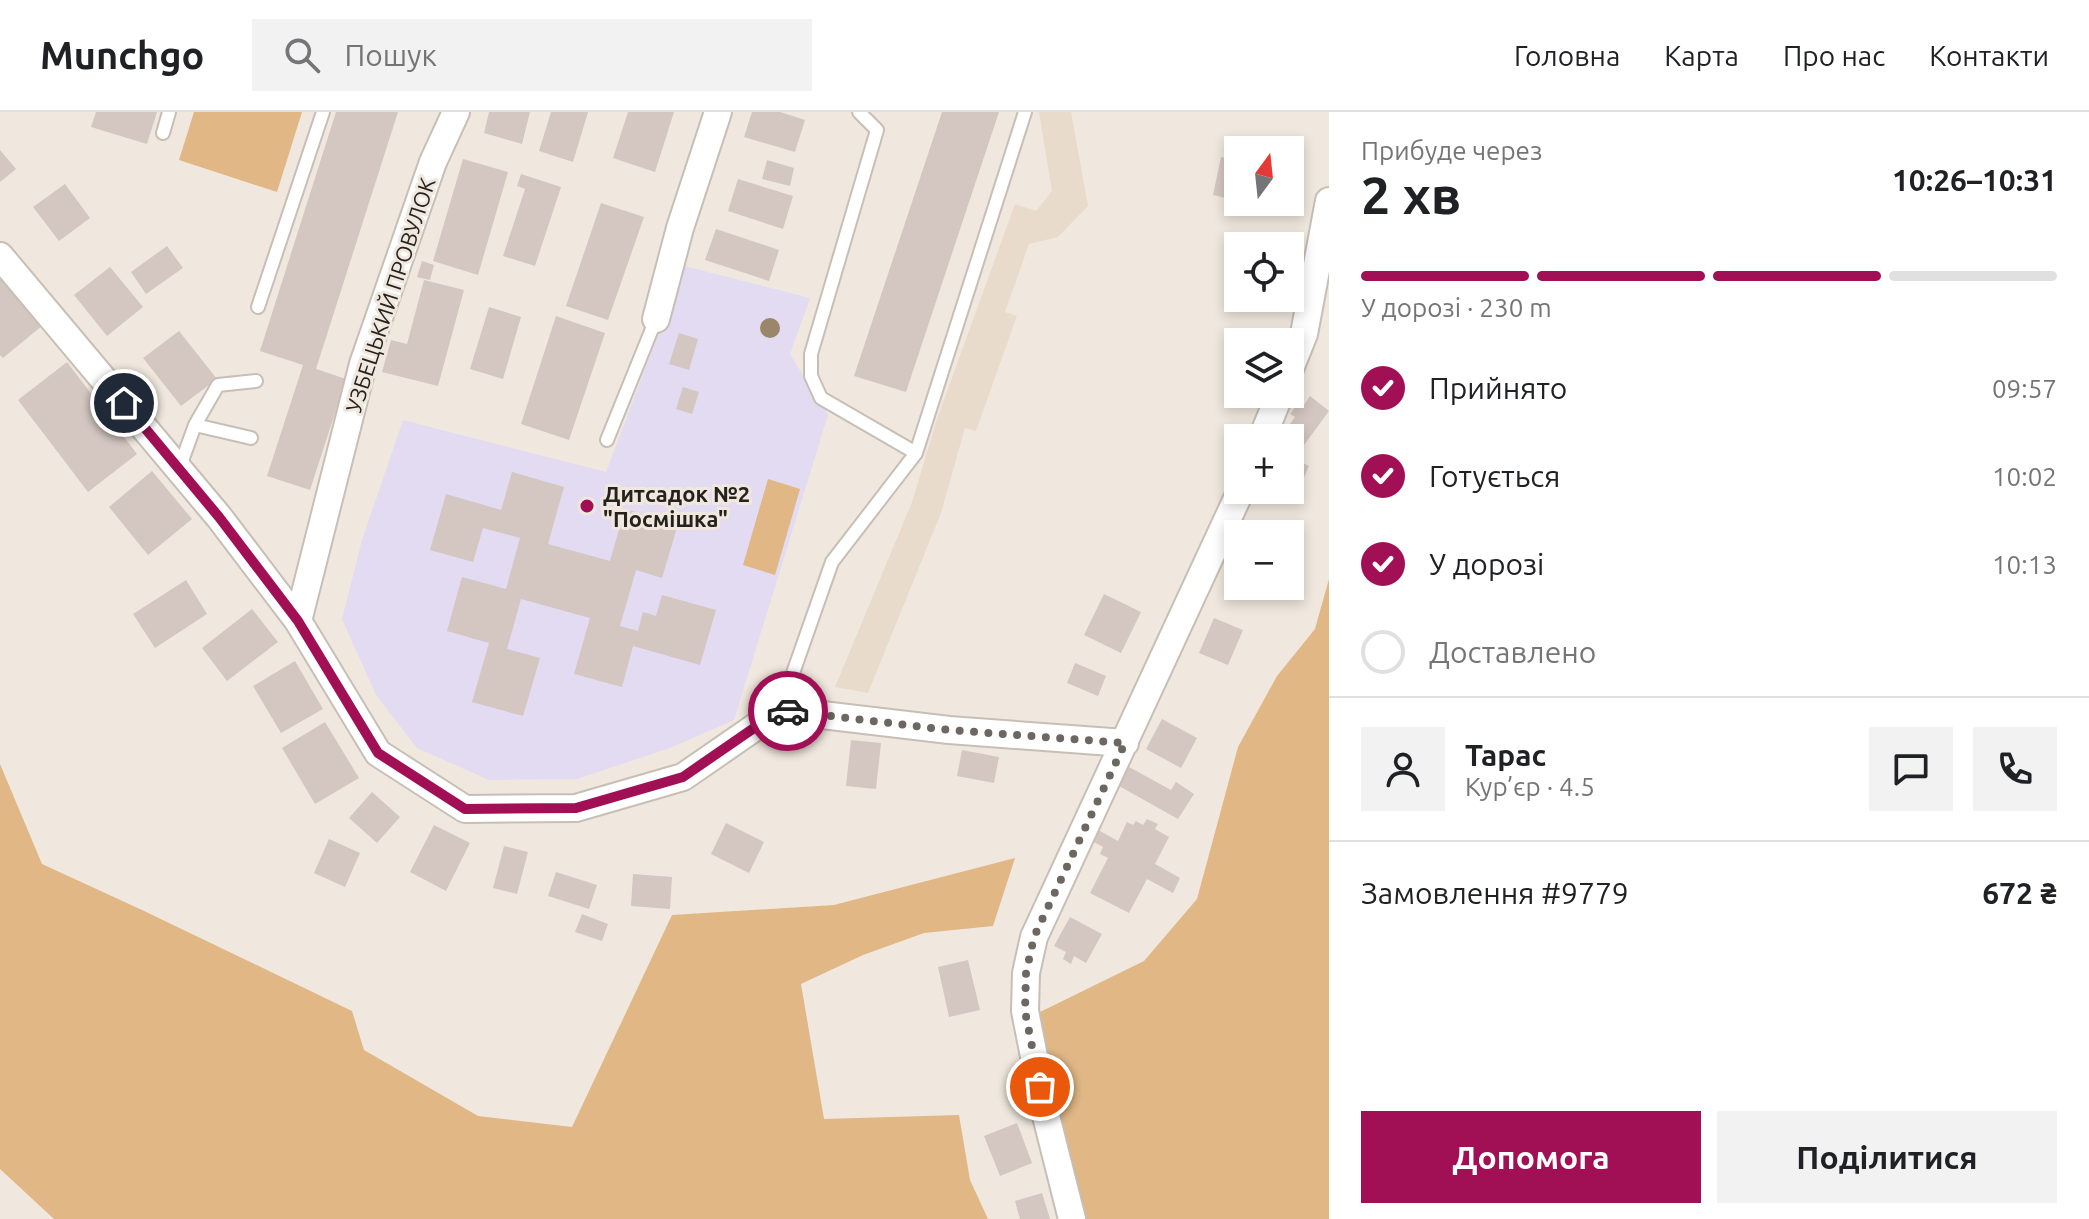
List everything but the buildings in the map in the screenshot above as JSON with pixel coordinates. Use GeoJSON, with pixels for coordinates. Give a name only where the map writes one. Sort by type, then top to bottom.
{"type":"FeatureCollection","features":[{"type":"Feature","properties":{"kind":"street","name":"УЗБЕЦЬКИЙ ПРОВУЛОК"},"geometry":{"type":"LineString","coordinates":[[298,621],[363,364],[433,162],[456,112]]}},
{"type":"Feature","properties":{"kind":"street"},"geometry":{"type":"LineString","coordinates":[[656,319],[680,228],[718,112]]}},
{"type":"Feature","properties":{"kind":"street"},"geometry":{"type":"LineString","coordinates":[[1304,334],[1329,201]]}},
{"type":"Feature","properties":{"kind":"street"},"geometry":{"type":"LineString","coordinates":[[0,256],[179,469],[298,621],[378,753],[465,809],[576,808],[683,777],[780,710],[949,730],[1125,743]]}},
{"type":"Feature","properties":{"kind":"street"},"geometry":{"type":"LineString","coordinates":[[1072,1219],[1045,1112],[1025,1011],[1026,973],[1034,937],[1235,504]]}},
{"type":"Feature","properties":{"kind":"lane"},"geometry":{"type":"LineString","coordinates":[[163,133],[169,112]]}},
{"type":"Feature","properties":{"kind":"lane"},"geometry":{"type":"LineString","coordinates":[[258,307],[323,112]]}},
{"type":"Feature","properties":{"kind":"lane"},"geometry":{"type":"LineString","coordinates":[[859,112],[877,130],[811,354],[811,376],[821,398],[916,453]]}},
{"type":"Feature","properties":{"kind":"lane"},"geometry":{"type":"LineString","coordinates":[[780,710],[832,562],[916,453],[1025,112]]}},
{"type":"Feature","properties":{"kind":"lane"},"geometry":{"type":"LineString","coordinates":[[607,440],[656,319]]}},
{"type":"Feature","properties":{"kind":"lane"},"geometry":{"type":"LineString","coordinates":[[179,469],[195,425],[218,385],[256,381]]}},
{"type":"Feature","properties":{"kind":"lane"},"geometry":{"type":"LineString","coordinates":[[195,425],[251,438]]}},
{"type":"Feature","properties":{"kind":"shaded area"},"geometry":{"type":"Polygon","coordinates":[[[194,112],[302,112],[277,192],[179,160],[194,112]]]}},
{"type":"Feature","properties":{"kind":"shaded area"},"geometry":{"type":"Polygon","coordinates":[[[1039,112],[1071,112],[1088,206],[1058,237],[1029,244],[1005,312],[1017,316],[976,431],[965,428],[941,513],[868,693],[835,687],[912,502],[937,419],[1015,204],[1036,211],[1052,191],[1039,112]]]}},
{"type":"Feature","properties":{"kind":"shaded area","name":"Дитсадок №2 \"Посмішка\""},"geometry":{"type":"Polygon","coordinates":[[[684,266],[810,298],[790,354],[828,415],[734,720],[670,748],[577,779],[489,780],[417,748],[376,695],[342,619],[362,540],[403,420],[606,472],[684,266]]]}},
{"type":"Feature","properties":{"kind":"shaded area"},"geometry":{"type":"Polygon","coordinates":[[[768,479],[800,489],[775,575],[743,565],[768,479]]]}},
{"type":"Feature","properties":{"kind":"shaded area"},"geometry":{"type":"Polygon","coordinates":[[[1329,579],[1329,1219],[1087,1219],[1052,1115],[1038,1013],[1144,961],[1197,899],[1238,747],[1277,676],[1315,629],[1329,579]]]}},
{"type":"Feature","properties":{"kind":"shaded area"},"geometry":{"type":"Polygon","coordinates":[[[0,764],[42,864],[352,1011],[364,1050],[478,1116],[572,1127],[672,915],[834,905],[1015,858],[993,926],[924,933],[863,955],[801,984],[824,1119],[959,1115],[970,1180],[988,1219],[54,1219],[0,1169],[0,764]]]}},
{"type":"Feature","properties":{"kind":"way so far"},"geometry":{"type":"LineString","coordinates":[[788,711],[949,730],[1125,743],[1034,937],[1026,973],[1025,1011],[1040,1087]]}},
{"type":"Feature","properties":{"kind":"place","name":"Дитсадок №2 \"Посмішка\""},"geometry":{"type":"Point","coordinates":[587,506]}},
{"type":"Feature","properties":{"kind":"route"},"geometry":{"type":"LineString","coordinates":[[124,403],[219,517],[298,621],[378,753],[465,809],[576,808],[683,777],[780,710],[788,711]]}}]}
